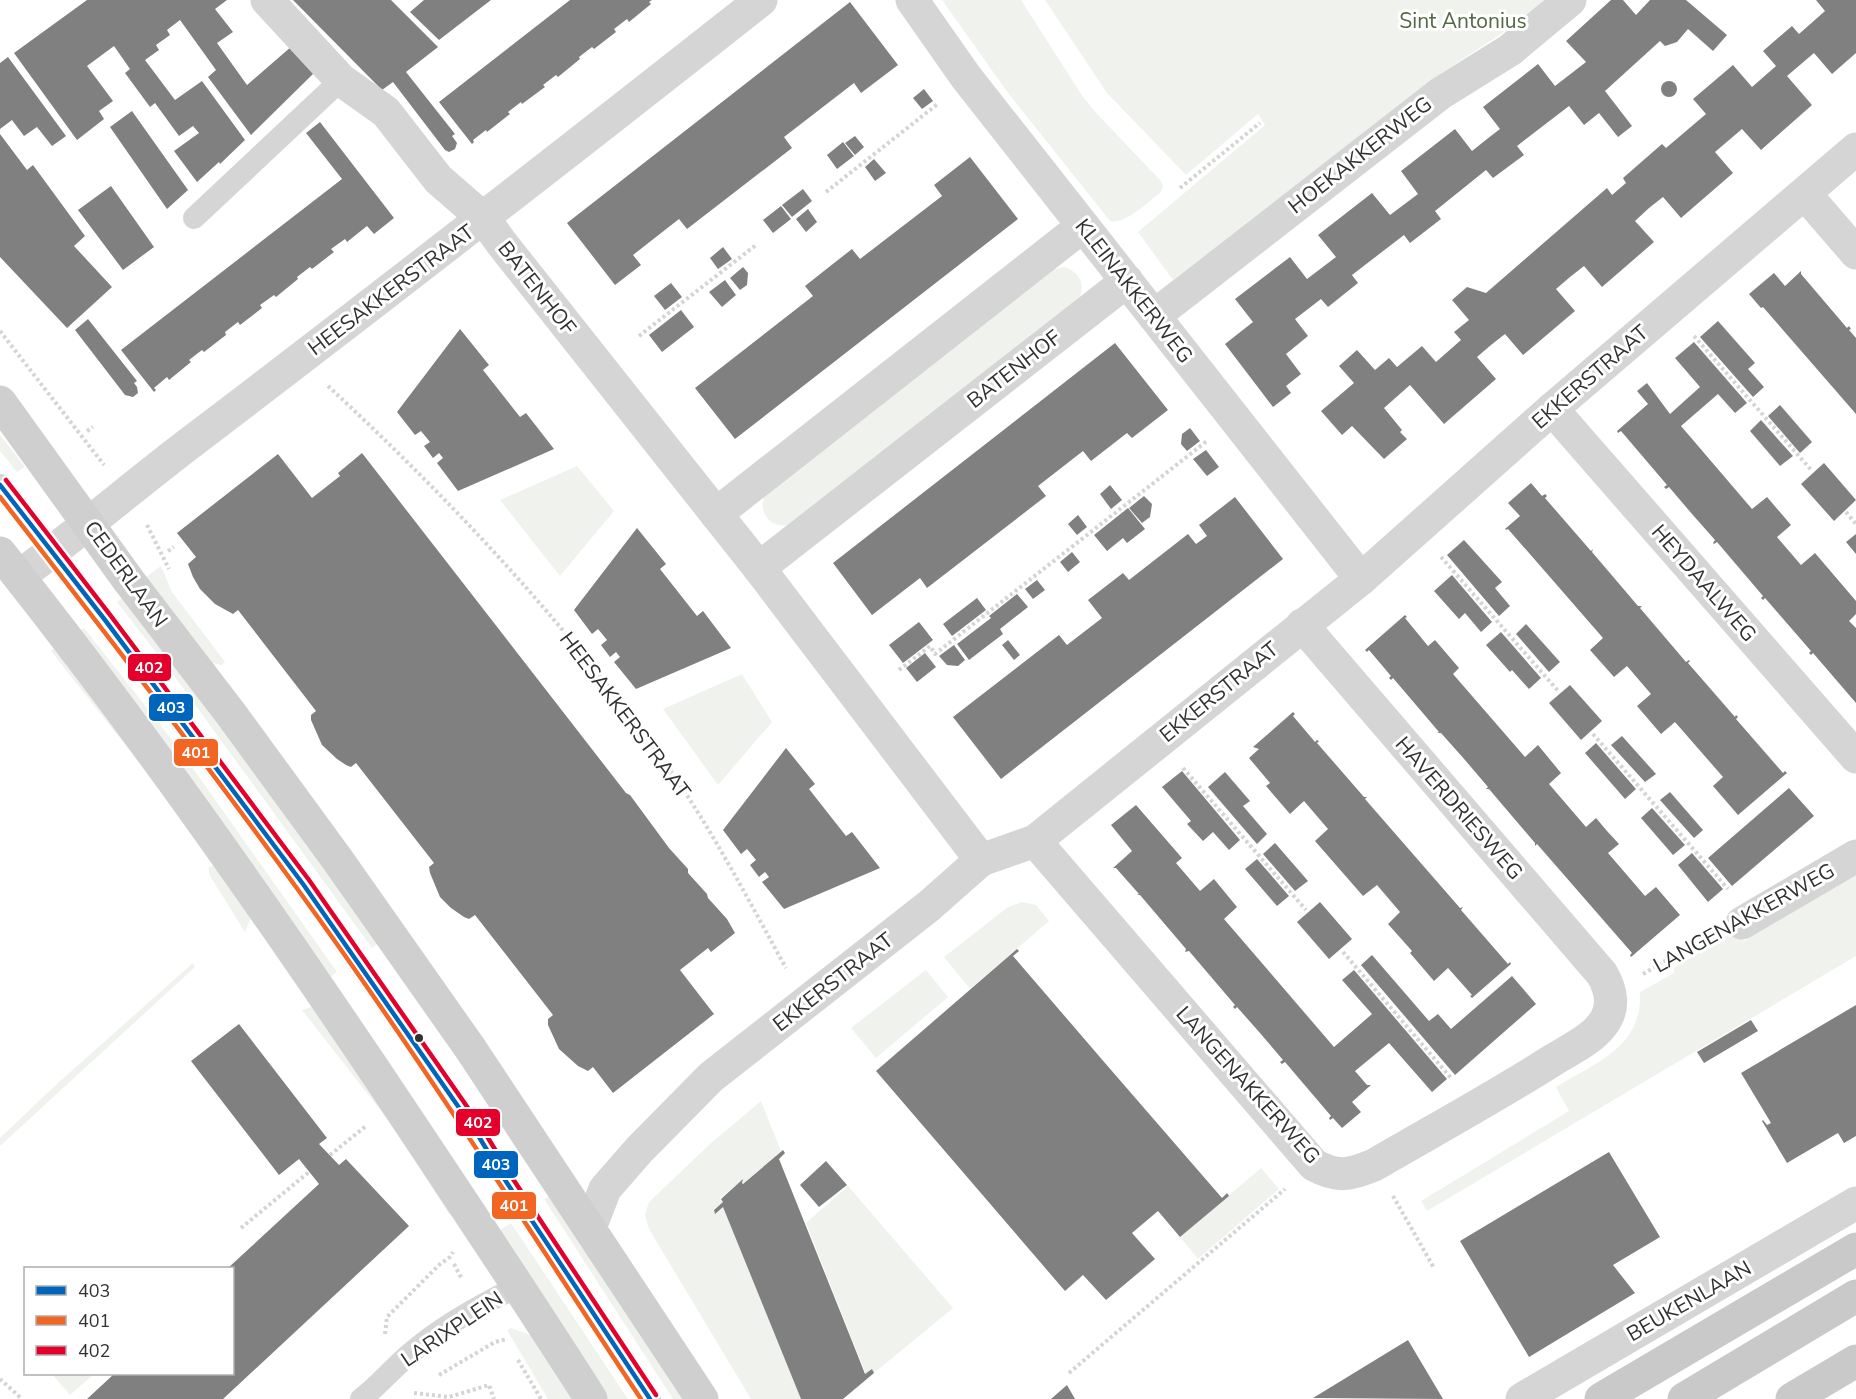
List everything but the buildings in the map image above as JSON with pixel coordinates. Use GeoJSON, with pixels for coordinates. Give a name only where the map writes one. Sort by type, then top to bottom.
{"type":"FeatureCollection","features":[{"type":"Feature","properties":{"kind":"main road","name":"CEDERLAAN"},"geometry":{"type":"LineString","coordinates":[[0,402],[129,581],[231,714],[344,868],[470,1048],[702,1399]]}},
{"type":"Feature","properties":{"kind":"main road"},"geometry":{"type":"LineString","coordinates":[[9,565],[142,737],[294,951],[519,1286],[591,1399]]}},
{"type":"Feature","properties":{"kind":"main road"},"geometry":{"type":"LineString","coordinates":[[1601,1399],[1856,1249]]}},
{"type":"Feature","properties":{"kind":"main road"},"geometry":{"type":"LineString","coordinates":[[1684,1399],[1856,1296]]}},
{"type":"Feature","properties":{"kind":"main road"},"geometry":{"type":"LineString","coordinates":[[1792,1399],[1856,1361]]}},
{"type":"Feature","properties":{"kind":"street","name":"BATENHOF"},"geometry":{"type":"LineString","coordinates":[[267,0],[341,80],[386,112],[438,179],[484,219],[759,568],[981,860]]}},
{"type":"Feature","properties":{"kind":"street","name":"HEESAKKERSTRAAT"},"geometry":{"type":"LineString","coordinates":[[9,565],[53,552],[187,445],[484,219],[761,0]]}},
{"type":"Feature","properties":{"kind":"street","name":"KLEINAKKERWEG"},"geometry":{"type":"LineString","coordinates":[[912,0],[966,77],[1360,579]]}},
{"type":"Feature","properties":{"kind":"street","name":"HOEKAKKERWEG"},"geometry":{"type":"LineString","coordinates":[[1154,316],[1441,93],[1510,50],[1570,0]]}},
{"type":"Feature","properties":{"kind":"street","name":"EKKERSTRAAT"},"geometry":{"type":"LineString","coordinates":[[590,1228],[605,1189],[639,1150],[711,1077],[929,906],[981,860],[1035,841],[1360,579],[1552,409],[1856,149]]}},
{"type":"Feature","properties":{"kind":"street"},"geometry":{"type":"LineString","coordinates":[[1805,194],[1856,253]]}},
{"type":"Feature","properties":{"kind":"street"},"geometry":{"type":"LineString","coordinates":[[716,514],[1083,226]]}},
{"type":"Feature","properties":{"kind":"street","name":"BATENHOF"},"geometry":{"type":"LineString","coordinates":[[759,568],[1127,281]]}},
{"type":"Feature","properties":{"kind":"street","name":"HEYDAALWEG"},"geometry":{"type":"LineString","coordinates":[[1552,409],[1856,757]]}},
{"type":"Feature","properties":{"kind":"street","name":"HAVERDRIESWEG"},"geometry":{"type":"LineString","coordinates":[[1302,625],[1592,961],[1602,974],[1611,993]]}},
{"type":"Feature","properties":{"kind":"street","name":"LANGENAKKERWEG"},"geometry":{"type":"LineString","coordinates":[[1035,841],[1314,1165],[1325,1171],[1346,1174],[1374,1165],[1536,1071],[1600,1028],[1611,1004],[1611,993]]}},
{"type":"Feature","properties":{"kind":"street","name":"LANGENAKKERWEG"},"geometry":{"type":"LineString","coordinates":[[1747,920],[1856,856]]}},
{"type":"Feature","properties":{"kind":"street","name":"BEUKENLAAN"},"geometry":{"type":"LineString","coordinates":[[1522,1399],[1856,1203]]}},
{"type":"Feature","properties":{"kind":"lane"},"geometry":{"type":"LineString","coordinates":[[194,218],[341,80]]}},
{"type":"Feature","properties":{"kind":"lane","name":"CEDERLAAN"},"geometry":{"type":"LineString","coordinates":[[0,485],[317,903],[476,1132],[507,1183],[650,1399]]}},
{"type":"Feature","properties":{"kind":"lane","name":"LARIXPLEIN"},"geometry":{"type":"LineString","coordinates":[[360,1399],[378,1386],[414,1350],[477,1307],[519,1286]]}},
{"type":"Feature","properties":{"kind":"path"},"geometry":{"type":"LineString","coordinates":[[826,192],[937,105]]}},
{"type":"Feature","properties":{"kind":"path"},"geometry":{"type":"LineString","coordinates":[[1180,188],[1260,123]]}},
{"type":"Feature","properties":{"kind":"path"},"geometry":{"type":"LineString","coordinates":[[639,336],[756,245]]}},
{"type":"Feature","properties":{"kind":"path"},"geometry":{"type":"LineString","coordinates":[[1691,333],[1812,471]]}},
{"type":"Feature","properties":{"kind":"path","name":"HEESAKKERSTRAAT"},"geometry":{"type":"LineString","coordinates":[[328,386],[424,478],[502,561],[622,704],[687,796],[741,884],[786,968]]}},
{"type":"Feature","properties":{"kind":"path"},"geometry":{"type":"LineString","coordinates":[[87,431],[93,427]]}},
{"type":"Feature","properties":{"kind":"path"},"geometry":{"type":"LineString","coordinates":[[899,670],[930,646],[935,654],[1203,445]]}},
{"type":"Feature","properties":{"kind":"path"},"geometry":{"type":"LineString","coordinates":[[1846,512],[1856,524]]}},
{"type":"Feature","properties":{"kind":"path"},"geometry":{"type":"LineString","coordinates":[[168,551],[174,547]]}},
{"type":"Feature","properties":{"kind":"path"},"geometry":{"type":"LineString","coordinates":[[1437,553],[1559,692]]}},
{"type":"Feature","properties":{"kind":"path"},"geometry":{"type":"LineString","coordinates":[[1593,734],[1747,920]]}},
{"type":"Feature","properties":{"kind":"path"},"geometry":{"type":"LineString","coordinates":[[1178,762],[1306,910]]}},
{"type":"Feature","properties":{"kind":"path","name":"LANGENAKKERWEG"},"geometry":{"type":"LineString","coordinates":[[1642,974],[1731,922],[1747,920]]}},
{"type":"Feature","properties":{"kind":"path"},"geometry":{"type":"LineString","coordinates":[[1342,951],[1456,1084]]}},
{"type":"Feature","properties":{"kind":"path"},"geometry":{"type":"LineString","coordinates":[[330,1155],[367,1125]]}},
{"type":"Feature","properties":{"kind":"path"},"geometry":{"type":"LineString","coordinates":[[1374,1165],[1434,1268]]}},
{"type":"Feature","properties":{"kind":"path"},"geometry":{"type":"LineString","coordinates":[[241,1228],[309,1172]]}},
{"type":"Feature","properties":{"kind":"path"},"geometry":{"type":"LineString","coordinates":[[1069,1373],[1293,1183]]}},
{"type":"Feature","properties":{"kind":"path"},"geometry":{"type":"LineString","coordinates":[[454,1264],[465,1287]]}},
{"type":"Feature","properties":{"kind":"path"},"geometry":{"type":"LineString","coordinates":[[0,1379],[22,1399]]}},
{"type":"Feature","properties":{"kind":"path"},"geometry":{"type":"LineString","coordinates":[[408,1392],[449,1397],[489,1385],[494,1399]]}},
{"type":"Feature","properties":{"kind":"green space"},"geometry":{"type":"Polygon","coordinates":[[[942,0],[1021,0],[1083,97],[1161,181],[1163,187],[1160,193],[1122,220],[1110,221],[1008,93],[942,0]]]}},
{"type":"Feature","properties":{"kind":"green space","name":"Sint Antonius"},"geometry":{"type":"Polygon","coordinates":[[[1045,0],[1544,0],[1516,24],[1437,76],[1173,280],[1138,232],[1265,125],[1258,114],[1186,175],[1107,93],[1045,0]]]}},
{"type":"Feature","properties":{"kind":"green space"},"geometry":{"type":"Polygon","coordinates":[[[1064,267],[1075,273],[1081,282],[1081,292],[1076,303],[787,525],[775,524],[766,517],[763,506],[765,494],[1052,270],[1064,267]]]}},
{"type":"Feature","properties":{"kind":"green space"},"geometry":{"type":"Polygon","coordinates":[[[0,435],[25,467],[17,472],[0,451],[0,435]]]}},
{"type":"Feature","properties":{"kind":"green space"},"geometry":{"type":"Polygon","coordinates":[[[577,466],[614,511],[560,576],[500,500],[577,466]]]}},
{"type":"Feature","properties":{"kind":"green space"},"geometry":{"type":"Polygon","coordinates":[[[161,566],[172,592],[225,662],[221,665],[201,660],[141,581],[161,566]]]}},
{"type":"Feature","properties":{"kind":"green space"},"geometry":{"type":"Polygon","coordinates":[[[127,594],[382,940],[372,948],[172,673],[117,602],[127,594]]]}},
{"type":"Feature","properties":{"kind":"green space"},"geometry":{"type":"Polygon","coordinates":[[[84,628],[180,750],[337,972],[326,980],[75,634],[84,628]]]}},
{"type":"Feature","properties":{"kind":"green space"},"geometry":{"type":"Polygon","coordinates":[[[59,645],[156,784],[51,651],[59,645]]]}},
{"type":"Feature","properties":{"kind":"green space"},"geometry":{"type":"Polygon","coordinates":[[[742,674],[772,722],[718,785],[663,709],[742,674]]]}},
{"type":"Feature","properties":{"kind":"green space"},"geometry":{"type":"Polygon","coordinates":[[[217,864],[254,911],[245,932],[209,874],[209,867],[217,864]]]}},
{"type":"Feature","properties":{"kind":"green space"},"geometry":{"type":"Polygon","coordinates":[[[1856,874],[1856,956],[1427,1211],[1421,1201],[1569,1111],[1556,1087],[1601,1061],[1625,1040],[1634,1027],[1639,1011],[1640,992],[1674,973],[1674,968],[1736,930],[1744,941],[1856,874]]]}},
{"type":"Feature","properties":{"kind":"green space"},"geometry":{"type":"Polygon","coordinates":[[[1022,902],[1036,905],[1049,921],[970,989],[944,957],[1008,907],[1022,902]]]}},
{"type":"Feature","properties":{"kind":"green space"},"geometry":{"type":"Polygon","coordinates":[[[193,963],[195,967],[0,1146],[0,1138],[58,1083],[193,963]]]}},
{"type":"Feature","properties":{"kind":"green space"},"geometry":{"type":"Polygon","coordinates":[[[926,970],[948,997],[876,1058],[851,1028],[926,970]]]}},
{"type":"Feature","properties":{"kind":"green space"},"geometry":{"type":"Polygon","coordinates":[[[320,1004],[457,1209],[449,1214],[395,1129],[302,1010],[320,1004]]]}},
{"type":"Feature","properties":{"kind":"green space"},"geometry":{"type":"Polygon","coordinates":[[[761,1101],[781,1151],[744,1183],[741,1181],[720,1198],[723,1202],[713,1210],[716,1213],[723,1207],[801,1399],[751,1399],[649,1229],[645,1215],[649,1202],[710,1144],[761,1101]]]}},
{"type":"Feature","properties":{"kind":"green space"},"geometry":{"type":"Polygon","coordinates":[[[1261,1168],[1279,1189],[1198,1259],[1180,1237],[1261,1168]]]}},
{"type":"Feature","properties":{"kind":"green space"},"geometry":{"type":"Polygon","coordinates":[[[848,1186],[953,1308],[874,1373],[872,1369],[866,1374],[806,1223],[848,1186]]]}},
{"type":"Feature","properties":{"kind":"green space"},"geometry":{"type":"Polygon","coordinates":[[[555,1193],[690,1399],[673,1399],[544,1199],[555,1193]]]}},
{"type":"Feature","properties":{"kind":"green space"},"geometry":{"type":"Polygon","coordinates":[[[511,1223],[628,1399],[607,1399],[497,1232],[511,1223]]]}},
{"type":"Feature","properties":{"kind":"green space"},"geometry":{"type":"Polygon","coordinates":[[[511,1328],[533,1336],[559,1369],[571,1399],[548,1399],[507,1330],[511,1328]]]}},
{"type":"Feature","properties":{"kind":"green space"},"geometry":{"type":"Polygon","coordinates":[[[53,1375],[93,1375],[70,1395],[53,1375]]]}},
{"type":"Feature","properties":{"kind":"transit line","name":"402"},"geometry":{"type":"LineString","coordinates":[[6,480],[309,880],[482,1128],[513,1179],[656,1395]]}},
{"type":"Feature","properties":{"kind":"transit line","name":"403"},"geometry":{"type":"LineString","coordinates":[[0,485],[105,620],[303,884],[476,1132],[507,1183],[650,1399]]}},
{"type":"Feature","properties":{"kind":"transit line","name":"401"},"geometry":{"type":"LineString","coordinates":[[0,497],[187,740],[341,950],[471,1141],[641,1399]]}}]}
